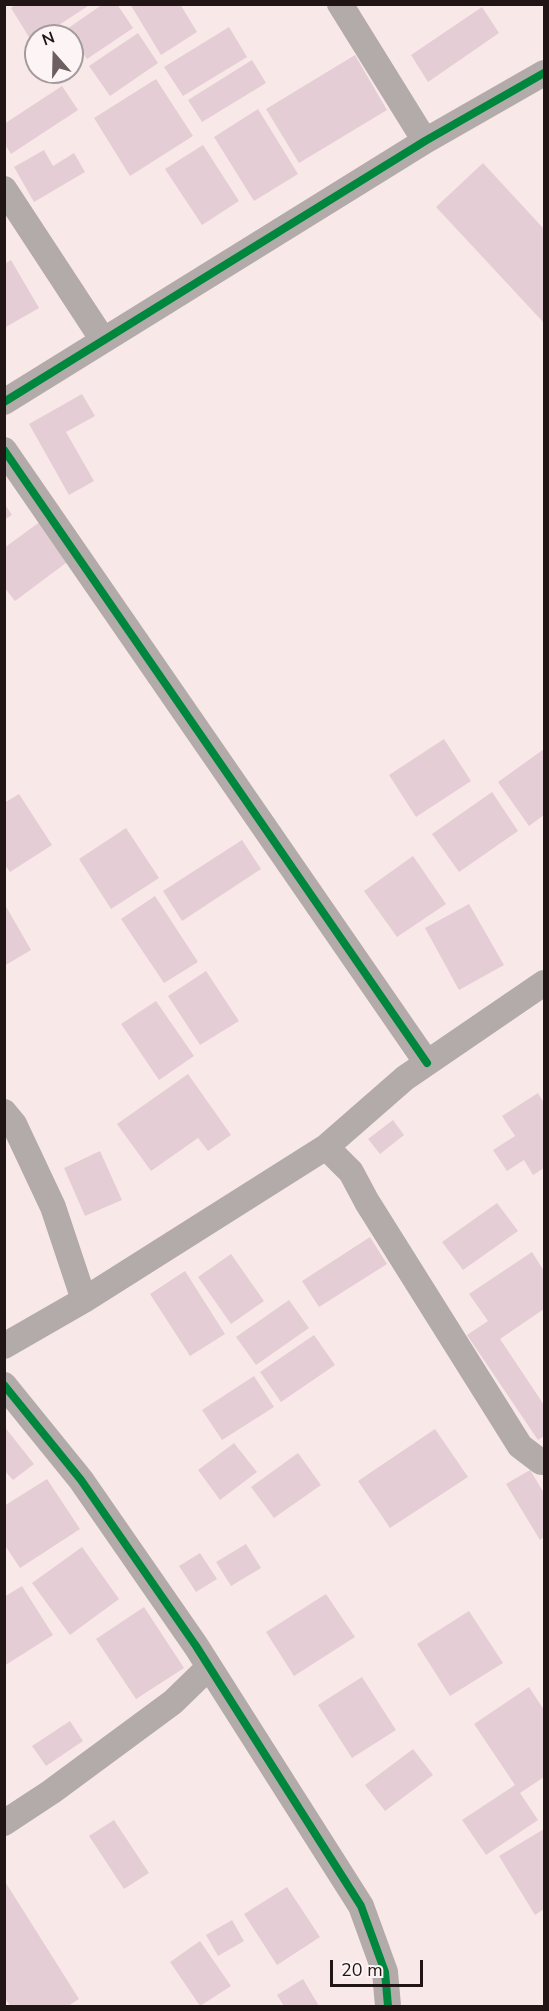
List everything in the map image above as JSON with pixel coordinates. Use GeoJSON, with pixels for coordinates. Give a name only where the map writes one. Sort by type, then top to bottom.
{"type":"FeatureCollection","features":[{"type":"Feature","properties":{"kind":"street"},"geometry":{"type":"LineString","coordinates":[[340,4],[425,141]]}},
{"type":"Feature","properties":{"kind":"street"},"geometry":{"type":"LineString","coordinates":[[4,402],[425,141],[544,73]]}},
{"type":"Feature","properties":{"kind":"street"},"geometry":{"type":"LineString","coordinates":[[4,189],[103,340]]}},
{"type":"Feature","properties":{"kind":"street"},"geometry":{"type":"LineString","coordinates":[[4,450],[427,1063]]}},
{"type":"Feature","properties":{"kind":"street"},"geometry":{"type":"LineString","coordinates":[[4,1346],[84,1300],[326,1147],[405,1078],[544,983]]}},
{"type":"Feature","properties":{"kind":"street"},"geometry":{"type":"LineString","coordinates":[[4,1112],[14,1124],[53,1207],[84,1300]]}},
{"type":"Feature","properties":{"kind":"street"},"geometry":{"type":"LineString","coordinates":[[326,1147],[351,1172],[367,1202],[520,1446],[544,1462]]}},
{"type":"Feature","properties":{"kind":"street"},"geometry":{"type":"LineString","coordinates":[[4,1385],[81,1480],[209,1667],[361,1906],[385,1972],[388,2007]]}},
{"type":"Feature","properties":{"kind":"street"},"geometry":{"type":"LineString","coordinates":[[4,1823],[51,1792],[173,1702],[209,1667]]}},
{"type":"Feature","properties":{"kind":"building"},"geometry":{"type":"Polygon","coordinates":[[[16,4],[91,4],[60,24],[24,24],[24,29],[11,8],[16,4]]]}},
{"type":"Feature","properties":{"kind":"building"},"geometry":{"type":"Polygon","coordinates":[[[103,4],[117,4],[133,28],[87,59],[84,54],[84,24],[74,24],[103,4]]]}},
{"type":"Feature","properties":{"kind":"building"},"geometry":{"type":"Polygon","coordinates":[[[130,4],[180,4],[197,32],[161,55],[130,4]]]}},
{"type":"Feature","properties":{"kind":"building"},"geometry":{"type":"Polygon","coordinates":[[[482,7],[499,33],[428,82],[411,55],[482,7]]]}},
{"type":"Feature","properties":{"kind":"building"},"geometry":{"type":"Polygon","coordinates":[[[229,27],[247,57],[183,96],[164,67],[229,27]]]}},
{"type":"Feature","properties":{"kind":"building"},"geometry":{"type":"Polygon","coordinates":[[[138,33],[158,63],[110,96],[89,66],[138,33]]]}},
{"type":"Feature","properties":{"kind":"building"},"geometry":{"type":"Polygon","coordinates":[[[355,55],[387,110],[299,163],[266,109],[355,55]]]}},
{"type":"Feature","properties":{"kind":"building"},"geometry":{"type":"Polygon","coordinates":[[[252,60],[266,83],[202,122],[188,100],[252,60]]]}},
{"type":"Feature","properties":{"kind":"building"},"geometry":{"type":"Polygon","coordinates":[[[156,79],[193,136],[130,176],[94,118],[156,79]]]}},
{"type":"Feature","properties":{"kind":"building"},"geometry":{"type":"Polygon","coordinates":[[[62,86],[78,110],[11,154],[4,143],[4,124],[62,86]]]}},
{"type":"Feature","properties":{"kind":"building"},"geometry":{"type":"Polygon","coordinates":[[[258,109],[298,174],[254,201],[214,137],[258,109]]]}},
{"type":"Feature","properties":{"kind":"building"},"geometry":{"type":"Polygon","coordinates":[[[203,145],[239,201],[202,225],[165,169],[203,145]]]}},
{"type":"Feature","properties":{"kind":"building"},"geometry":{"type":"Polygon","coordinates":[[[44,150],[53,166],[74,153],[85,172],[34,202],[14,167],[44,150]]]}},
{"type":"Feature","properties":{"kind":"building"},"geometry":{"type":"Polygon","coordinates":[[[483,163],[544,229],[544,323],[436,207],[483,163]]]}},
{"type":"Feature","properties":{"kind":"building"},"geometry":{"type":"Polygon","coordinates":[[[11,260],[39,308],[4,328],[4,264],[11,260]]]}},
{"type":"Feature","properties":{"kind":"building"},"geometry":{"type":"Polygon","coordinates":[[[82,394],[95,416],[66,432],[94,481],[69,495],[29,424],[82,394]]]}},
{"type":"Feature","properties":{"kind":"building"},"geometry":{"type":"Polygon","coordinates":[[[4,503],[12,515],[4,520],[4,503]]]}},
{"type":"Feature","properties":{"kind":"building"},"geometry":{"type":"Polygon","coordinates":[[[41,521],[70,560],[15,601],[4,587],[4,548],[41,521]]]}},
{"type":"Feature","properties":{"kind":"building"},"geometry":{"type":"Polygon","coordinates":[[[444,739],[471,781],[416,817],[389,775],[444,739]]]}},
{"type":"Feature","properties":{"kind":"building"},"geometry":{"type":"Polygon","coordinates":[[[544,749],[544,815],[529,826],[498,782],[544,749]]]}},
{"type":"Feature","properties":{"kind":"building"},"geometry":{"type":"Polygon","coordinates":[[[492,792],[518,831],[459,872],[432,834],[492,792]]]}},
{"type":"Feature","properties":{"kind":"building"},"geometry":{"type":"Polygon","coordinates":[[[19,794],[52,845],[10,872],[4,864],[4,803],[19,794]]]}},
{"type":"Feature","properties":{"kind":"building"},"geometry":{"type":"Polygon","coordinates":[[[126,828],[159,878],[111,909],[79,859],[126,828]]]}},
{"type":"Feature","properties":{"kind":"building"},"geometry":{"type":"Polygon","coordinates":[[[242,840],[261,869],[182,921],[163,891],[242,840]]]}},
{"type":"Feature","properties":{"kind":"building"},"geometry":{"type":"Polygon","coordinates":[[[413,856],[446,904],[397,937],[364,891],[413,856]]]}},
{"type":"Feature","properties":{"kind":"building"},"geometry":{"type":"Polygon","coordinates":[[[155,896],[198,962],[164,983],[121,919],[155,896]]]}},
{"type":"Feature","properties":{"kind":"building"},"geometry":{"type":"Polygon","coordinates":[[[4,903],[31,950],[4,966],[4,903]]]}},
{"type":"Feature","properties":{"kind":"building"},"geometry":{"type":"Polygon","coordinates":[[[469,904],[504,965],[459,990],[425,928],[469,904]]]}},
{"type":"Feature","properties":{"kind":"building"},"geometry":{"type":"Polygon","coordinates":[[[206,971],[239,1021],[200,1045],[168,996],[206,971]]]}},
{"type":"Feature","properties":{"kind":"building"},"geometry":{"type":"Polygon","coordinates":[[[156,1001],[194,1056],[159,1080],[121,1024],[156,1001]]]}},
{"type":"Feature","properties":{"kind":"building"},"geometry":{"type":"Polygon","coordinates":[[[188,1074],[231,1135],[208,1151],[198,1138],[151,1171],[117,1124],[188,1074]]]}},
{"type":"Feature","properties":{"kind":"building"},"geometry":{"type":"Polygon","coordinates":[[[538,1093],[544,1103],[544,1168],[533,1175],[524,1160],[507,1171],[493,1150],[515,1136],[502,1116],[538,1093]]]}},
{"type":"Feature","properties":{"kind":"building"},"geometry":{"type":"Polygon","coordinates":[[[393,1120],[404,1135],[380,1154],[368,1139],[393,1120]]]}},
{"type":"Feature","properties":{"kind":"building"},"geometry":{"type":"Polygon","coordinates":[[[100,1151],[122,1200],[85,1216],[64,1168],[100,1151]]]}},
{"type":"Feature","properties":{"kind":"building"},"geometry":{"type":"Polygon","coordinates":[[[497,1203],[518,1231],[463,1270],[442,1242],[497,1203]]]}},
{"type":"Feature","properties":{"kind":"building"},"geometry":{"type":"Polygon","coordinates":[[[370,1237],[387,1264],[319,1307],[302,1281],[370,1237]]]}},
{"type":"Feature","properties":{"kind":"building"},"geometry":{"type":"Polygon","coordinates":[[[532,1252],[544,1271],[544,1309],[500,1339],[544,1405],[544,1436],[538,1440],[467,1335],[488,1321],[469,1294],[532,1252]]]}},
{"type":"Feature","properties":{"kind":"building"},"geometry":{"type":"Polygon","coordinates":[[[231,1254],[264,1301],[231,1324],[198,1277],[231,1254]]]}},
{"type":"Feature","properties":{"kind":"building"},"geometry":{"type":"Polygon","coordinates":[[[185,1271],[225,1334],[190,1356],[150,1294],[185,1271]]]}},
{"type":"Feature","properties":{"kind":"building"},"geometry":{"type":"Polygon","coordinates":[[[289,1300],[309,1328],[256,1365],[236,1337],[289,1300]]]}},
{"type":"Feature","properties":{"kind":"building"},"geometry":{"type":"Polygon","coordinates":[[[314,1335],[335,1365],[281,1402],[260,1372],[314,1335]]]}},
{"type":"Feature","properties":{"kind":"building"},"geometry":{"type":"Polygon","coordinates":[[[254,1376],[274,1407],[222,1440],[202,1410],[254,1376]]]}},
{"type":"Feature","properties":{"kind":"building"},"geometry":{"type":"Polygon","coordinates":[[[4,1426],[34,1464],[13,1480],[4,1470],[4,1426]]]}},
{"type":"Feature","properties":{"kind":"building"},"geometry":{"type":"Polygon","coordinates":[[[435,1429],[468,1477],[390,1528],[358,1481],[435,1429]]]}},
{"type":"Feature","properties":{"kind":"building"},"geometry":{"type":"Polygon","coordinates":[[[234,1443],[257,1472],[220,1500],[198,1470],[234,1443]]]}},
{"type":"Feature","properties":{"kind":"building"},"geometry":{"type":"Polygon","coordinates":[[[298,1453],[321,1485],[274,1518],[251,1487],[298,1453]]]}},
{"type":"Feature","properties":{"kind":"building"},"geometry":{"type":"Polygon","coordinates":[[[530,1470],[544,1493],[544,1537],[540,1540],[506,1484],[530,1470]]]}},
{"type":"Feature","properties":{"kind":"building"},"geometry":{"type":"Polygon","coordinates":[[[47,1479],[80,1529],[20,1568],[4,1544],[4,1506],[47,1479]]]}},
{"type":"Feature","properties":{"kind":"building"},"geometry":{"type":"Polygon","coordinates":[[[246,1544],[261,1568],[231,1586],[216,1562],[246,1544]]]}},
{"type":"Feature","properties":{"kind":"building"},"geometry":{"type":"Polygon","coordinates":[[[82,1547],[119,1599],[70,1635],[32,1583],[82,1547]]]}},
{"type":"Feature","properties":{"kind":"building"},"geometry":{"type":"Polygon","coordinates":[[[200,1553],[217,1579],[196,1592],[179,1566],[200,1553]]]}},
{"type":"Feature","properties":{"kind":"building"},"geometry":{"type":"Polygon","coordinates":[[[22,1586],[53,1635],[4,1666],[4,1597],[22,1586]]]}},
{"type":"Feature","properties":{"kind":"building"},"geometry":{"type":"Polygon","coordinates":[[[326,1594],[355,1637],[294,1676],[266,1632],[326,1594]]]}},
{"type":"Feature","properties":{"kind":"building"},"geometry":{"type":"Polygon","coordinates":[[[144,1607],[184,1668],[136,1699],[96,1639],[144,1607]]]}},
{"type":"Feature","properties":{"kind":"building"},"geometry":{"type":"Polygon","coordinates":[[[469,1611],[503,1663],[450,1696],[417,1644],[469,1611]]]}},
{"type":"Feature","properties":{"kind":"building"},"geometry":{"type":"Polygon","coordinates":[[[362,1677],[396,1730],[352,1758],[318,1705],[362,1677]]]}},
{"type":"Feature","properties":{"kind":"building"},"geometry":{"type":"Polygon","coordinates":[[[529,1687],[544,1710],[544,1777],[520,1793],[538,1820],[486,1855],[462,1820],[515,1785],[474,1724],[529,1687]]]}},
{"type":"Feature","properties":{"kind":"building"},"geometry":{"type":"Polygon","coordinates":[[[70,1721],[83,1741],[46,1766],[32,1746],[70,1721]]]}},
{"type":"Feature","properties":{"kind":"building"},"geometry":{"type":"Polygon","coordinates":[[[413,1749],[433,1775],[385,1811],[365,1785],[413,1749]]]}},
{"type":"Feature","properties":{"kind":"building"},"geometry":{"type":"Polygon","coordinates":[[[114,1820],[149,1873],[124,1889],[89,1836],[114,1820]]]}},
{"type":"Feature","properties":{"kind":"building"},"geometry":{"type":"Polygon","coordinates":[[[544,1829],[544,1909],[535,1915],[499,1856],[544,1829]]]}},
{"type":"Feature","properties":{"kind":"building"},"geometry":{"type":"Polygon","coordinates":[[[4,1880],[79,1999],[68,2006],[10,2006],[4,1997],[4,1880]]]}},
{"type":"Feature","properties":{"kind":"building"},"geometry":{"type":"Polygon","coordinates":[[[287,1887],[320,1937],[277,1965],[244,1914],[287,1887]]]}},
{"type":"Feature","properties":{"kind":"building"},"geometry":{"type":"Polygon","coordinates":[[[232,1920],[244,1941],[218,1956],[206,1935],[232,1920]]]}},
{"type":"Feature","properties":{"kind":"building"},"geometry":{"type":"Polygon","coordinates":[[[200,1941],[231,1986],[200,2006],[170,1962],[200,1941]]]}},
{"type":"Feature","properties":{"kind":"building"},"geometry":{"type":"Polygon","coordinates":[[[303,1979],[319,2006],[284,2006],[277,1995],[303,1979]]]}},
{"type":"Feature","properties":{"kind":"cycle path"},"geometry":{"type":"LineString","coordinates":[[4,402],[425,141],[544,73]]}},
{"type":"Feature","properties":{"kind":"cycle path"},"geometry":{"type":"LineString","coordinates":[[4,450],[427,1063]]}},
{"type":"Feature","properties":{"kind":"cycle path"},"geometry":{"type":"LineString","coordinates":[[4,1385],[81,1480],[196,1646],[361,1906],[385,1972],[388,2006]]}}]}
